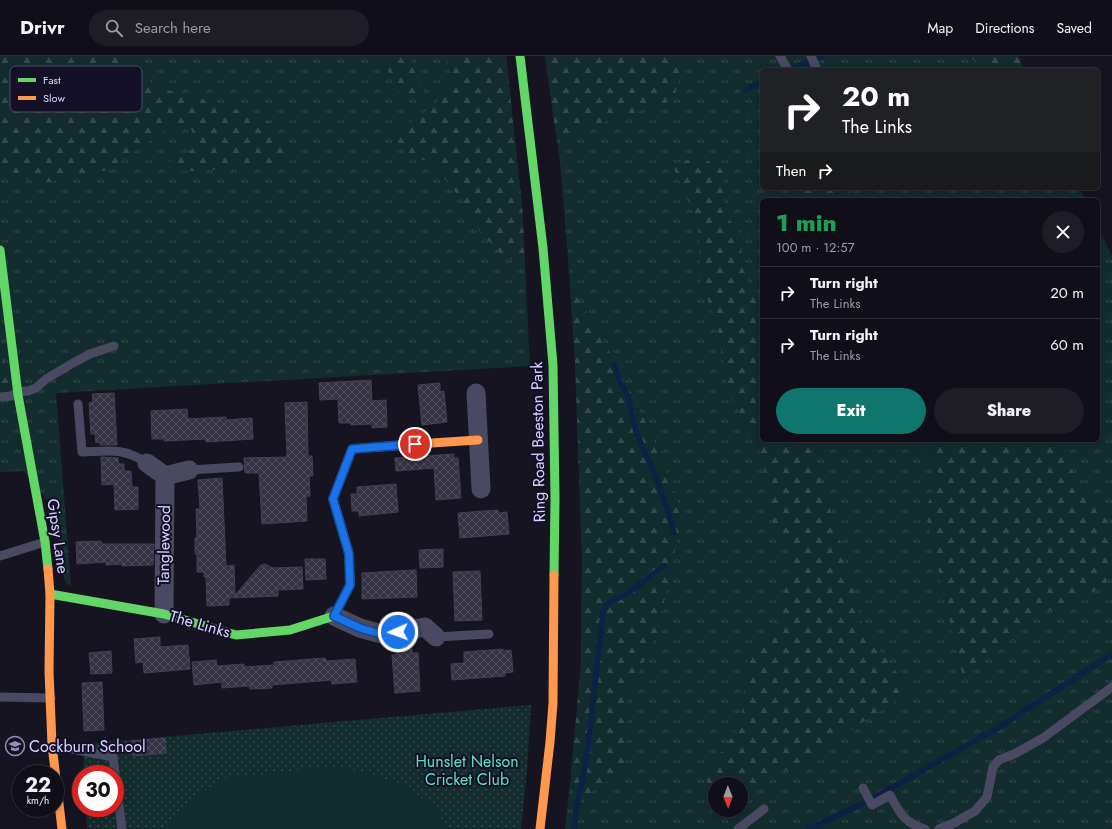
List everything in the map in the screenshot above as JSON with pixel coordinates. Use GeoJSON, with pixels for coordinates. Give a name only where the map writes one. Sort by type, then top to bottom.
{"type":"FeatureCollection","features":[{"type":"Feature","properties":{"kind":"street","name":"Ring Road Beeston Park"},"geometry":{"type":"LineString","coordinates":[[520,56],[543,248],[553,364],[555,498],[553,703],[540,829]]}},
{"type":"Feature","properties":{"kind":"street","name":"Gipsy Lane"},"geometry":{"type":"LineString","coordinates":[[0,250],[18,392],[45,542],[50,594],[49,671],[52,745],[62,829]]}},
{"type":"Feature","properties":{"kind":"street"},"geometry":{"type":"LineString","coordinates":[[476,393],[481,489]]}},
{"type":"Feature","properties":{"kind":"street"},"geometry":{"type":"LineString","coordinates":[[429,625],[384,635],[360,628],[334,616],[350,585],[349,554],[333,499],[352,449],[478,440]]}},
{"type":"Feature","properties":{"kind":"street"},"geometry":{"type":"LineString","coordinates":[[147,463],[165,476],[189,470]]}},
{"type":"Feature","properties":{"kind":"street","name":"Tanglewood"},"geometry":{"type":"LineString","coordinates":[[164,614],[165,476]]}},
{"type":"Feature","properties":{"kind":"street","name":"The Links"},"geometry":{"type":"LineString","coordinates":[[50,594],[164,614],[236,635],[290,630],[334,616]]}},
{"type":"Feature","properties":{"kind":"lane"},"geometry":{"type":"LineString","coordinates":[[780,56],[787,68]]}},
{"type":"Feature","properties":{"kind":"lane"},"geometry":{"type":"LineString","coordinates":[[810,56],[815,68]]}},
{"type":"Feature","properties":{"kind":"lane"},"geometry":{"type":"LineString","coordinates":[[0,397],[11,396],[18,392],[36,388],[46,379],[73,363],[90,354],[114,346]]}},
{"type":"Feature","properties":{"kind":"lane"},"geometry":{"type":"LineString","coordinates":[[78,404],[82,452],[114,450],[135,455],[147,463]]}},
{"type":"Feature","properties":{"kind":"lane"},"geometry":{"type":"LineString","coordinates":[[189,470],[239,467]]}},
{"type":"Feature","properties":{"kind":"lane"},"geometry":{"type":"LineString","coordinates":[[0,556],[45,542]]}},
{"type":"Feature","properties":{"kind":"lane"},"geometry":{"type":"LineString","coordinates":[[429,625],[489,634]]}},
{"type":"Feature","properties":{"kind":"lane"},"geometry":{"type":"LineString","coordinates":[[939,829],[954,823],[975,811],[987,797],[993,767],[999,760],[1014,754],[1043,738],[1112,687]]}},
{"type":"Feature","properties":{"kind":"lane"},"geometry":{"type":"LineString","coordinates":[[0,697],[51,698]]}},
{"type":"Feature","properties":{"kind":"lane"},"geometry":{"type":"LineString","coordinates":[[52,745],[113,757],[122,829]]}},
{"type":"Feature","properties":{"kind":"lane"},"geometry":{"type":"LineString","coordinates":[[865,792],[872,805],[890,795],[901,817],[918,827],[925,829]]}},
{"type":"Feature","properties":{"kind":"lane"},"geometry":{"type":"LineString","coordinates":[[738,829],[764,809]]}},
{"type":"Feature","properties":{"kind":"green space"},"geometry":{"type":"Polygon","coordinates":[[[0,56],[506,56],[522,206],[530,366],[56,393],[71,586],[66,583],[64,579],[58,532],[49,503],[24,471],[0,472],[0,56]]]}},
{"type":"Feature","properties":{"kind":"green space"},"geometry":{"type":"Polygon","coordinates":[[[0,56],[129,56],[136,66],[10,66],[10,112],[142,112],[142,72],[156,87],[225,105],[270,122],[290,158],[275,166],[175,172],[164,164],[179,158],[195,147],[192,130],[173,125],[107,170],[39,184],[0,167],[0,56]]]}},
{"type":"Feature","properties":{"kind":"green space"},"geometry":{"type":"Polygon","coordinates":[[[383,56],[409,56],[425,92],[411,99],[395,90],[383,56]]]}},
{"type":"Feature","properties":{"kind":"green space"},"geometry":{"type":"Polygon","coordinates":[[[446,56],[506,56],[522,206],[525,262],[504,257],[480,232],[466,205],[432,163],[407,155],[391,134],[421,115],[441,98],[451,79],[446,56]]]}},
{"type":"Feature","properties":{"kind":"green space"},"geometry":{"type":"Polygon","coordinates":[[[545,56],[1018,56],[1023,68],[760,68],[760,190],[1081,190],[1084,198],[760,198],[760,442],[1100,442],[1100,231],[1112,256],[1112,828],[565,829],[581,665],[582,557],[575,362],[560,162],[545,56]]]}},
{"type":"Feature","properties":{"kind":"green space"},"geometry":{"type":"Polygon","coordinates":[[[545,56],[682,56],[683,58],[674,100],[574,132],[556,134],[545,56]]]}},
{"type":"Feature","properties":{"kind":"green space"},"geometry":{"type":"Polygon","coordinates":[[[971,56],[1018,56],[1023,68],[980,68],[971,56]]]}},
{"type":"Feature","properties":{"kind":"green space"},"geometry":{"type":"Polygon","coordinates":[[[701,157],[723,170],[725,214],[742,236],[741,264],[760,311],[760,442],[807,442],[810,446],[839,537],[863,628],[911,692],[748,794],[748,777],[708,777],[708,786],[706,774],[741,724],[747,661],[774,634],[794,554],[774,528],[768,484],[758,445],[729,394],[716,321],[701,283],[698,223],[672,164],[701,157]]]}},
{"type":"Feature","properties":{"kind":"green space"},"geometry":{"type":"Polygon","coordinates":[[[849,190],[854,198],[804,198],[798,191],[849,190]]]}},
{"type":"Feature","properties":{"kind":"green space"},"geometry":{"type":"Polygon","coordinates":[[[570,284],[620,370],[651,433],[683,514],[657,634],[628,695],[625,771],[579,800],[571,771],[581,665],[582,557],[575,362],[570,284]]]}},
{"type":"Feature","properties":{"kind":"green space"},"geometry":{"type":"Polygon","coordinates":[[[0,331],[7,383],[0,383],[0,331]]]}},
{"type":"Feature","properties":{"kind":"green space"},"geometry":{"type":"Polygon","coordinates":[[[922,442],[1055,442],[1072,470],[1107,516],[1112,528],[1112,574],[1101,588],[1041,614],[963,677],[925,510],[940,475],[922,442]]]}},
{"type":"Feature","properties":{"kind":"green space","name":"Hunslet Nelson Cricket Club"},"geometry":{"type":"Polygon","coordinates":[[[531,705],[527,770],[521,829],[87,829],[86,817],[124,817],[124,765],[84,765],[83,744],[531,705]]]}},
{"type":"Feature","properties":{"kind":"green space"},"geometry":{"type":"Polygon","coordinates":[[[338,766],[397,782],[434,806],[448,829],[165,829],[186,804],[221,779],[338,766]]]}},
{"type":"Feature","properties":{"kind":"building"},"geometry":{"type":"Polygon","coordinates":[[[371,380],[372,401],[386,400],[387,427],[372,428],[372,424],[351,425],[351,423],[339,423],[338,399],[320,400],[319,383],[371,380]]]}},
{"type":"Feature","properties":{"kind":"building"},"geometry":{"type":"Polygon","coordinates":[[[440,383],[440,392],[444,391],[447,422],[422,425],[418,385],[440,383]]]}},
{"type":"Feature","properties":{"kind":"building"},"geometry":{"type":"Polygon","coordinates":[[[114,393],[117,445],[100,445],[100,442],[96,443],[95,434],[91,434],[89,403],[93,402],[92,394],[114,393]]]}},
{"type":"Feature","properties":{"kind":"building"},"geometry":{"type":"Polygon","coordinates":[[[307,402],[308,456],[312,456],[313,476],[309,476],[310,496],[306,496],[307,521],[262,524],[259,473],[245,473],[244,458],[287,457],[285,403],[307,402]]]}},
{"type":"Feature","properties":{"kind":"building"},"geometry":{"type":"Polygon","coordinates":[[[187,409],[188,419],[226,417],[226,420],[252,418],[253,439],[206,442],[206,439],[164,441],[164,439],[152,439],[151,411],[187,409]]]}},
{"type":"Feature","properties":{"kind":"building"},"geometry":{"type":"Polygon","coordinates":[[[454,454],[454,458],[458,458],[461,498],[436,500],[434,468],[396,471],[395,458],[454,454]]]}},
{"type":"Feature","properties":{"kind":"building"},"geometry":{"type":"Polygon","coordinates":[[[101,457],[118,458],[119,464],[124,464],[124,471],[131,471],[132,487],[138,487],[138,509],[115,510],[114,484],[102,485],[101,457]]]}},
{"type":"Feature","properties":{"kind":"building"},"geometry":{"type":"Polygon","coordinates":[[[222,478],[226,566],[234,565],[235,595],[260,566],[265,564],[273,568],[302,567],[303,589],[278,590],[278,596],[229,598],[229,605],[207,606],[206,577],[204,577],[204,572],[197,572],[197,554],[195,554],[195,538],[197,538],[196,509],[200,509],[198,480],[222,478]]]}},
{"type":"Feature","properties":{"kind":"building"},"geometry":{"type":"Polygon","coordinates":[[[396,484],[398,512],[359,516],[359,511],[352,511],[351,494],[357,494],[357,487],[396,484]]]}},
{"type":"Feature","properties":{"kind":"building"},"geometry":{"type":"Polygon","coordinates":[[[498,510],[498,513],[507,512],[509,534],[460,538],[458,513],[498,510]]]}},
{"type":"Feature","properties":{"kind":"building"},"geometry":{"type":"Polygon","coordinates":[[[101,541],[102,544],[154,544],[153,565],[106,565],[106,562],[77,564],[76,542],[101,541]]]}},
{"type":"Feature","properties":{"kind":"building"},"geometry":{"type":"Polygon","coordinates":[[[443,549],[443,567],[420,568],[419,550],[443,549]]]}},
{"type":"Feature","properties":{"kind":"building"},"geometry":{"type":"Polygon","coordinates":[[[305,559],[325,559],[326,579],[306,580],[305,559]]]}},
{"type":"Feature","properties":{"kind":"building"},"geometry":{"type":"Polygon","coordinates":[[[416,570],[417,597],[362,599],[362,573],[416,570]]]}},
{"type":"Feature","properties":{"kind":"building"},"geometry":{"type":"Polygon","coordinates":[[[480,571],[482,620],[455,621],[453,572],[480,571]]]}},
{"type":"Feature","properties":{"kind":"building"},"geometry":{"type":"Polygon","coordinates":[[[160,637],[160,647],[188,645],[190,669],[144,673],[143,662],[136,663],[134,639],[160,637]]]}},
{"type":"Feature","properties":{"kind":"building"},"geometry":{"type":"Polygon","coordinates":[[[412,646],[412,653],[418,653],[420,691],[395,693],[392,655],[397,654],[396,647],[412,646]]]}},
{"type":"Feature","properties":{"kind":"building"},"geometry":{"type":"Polygon","coordinates":[[[503,649],[503,651],[511,650],[513,672],[505,673],[505,676],[452,680],[451,664],[464,663],[464,652],[503,649]]]}},
{"type":"Feature","properties":{"kind":"building"},"geometry":{"type":"Polygon","coordinates":[[[111,651],[112,673],[91,674],[89,653],[111,651]]]}},
{"type":"Feature","properties":{"kind":"building"},"geometry":{"type":"Polygon","coordinates":[[[325,658],[326,661],[355,659],[357,682],[332,684],[331,680],[272,685],[272,688],[250,689],[249,686],[222,688],[222,682],[194,685],[192,662],[216,660],[217,666],[244,664],[244,667],[274,665],[274,662],[325,658]]]}},
{"type":"Feature","properties":{"kind":"building"},"geometry":{"type":"Polygon","coordinates":[[[102,682],[104,730],[84,731],[82,683],[102,682]]]}},
{"type":"Feature","properties":{"kind":"building"},"geometry":{"type":"Polygon","coordinates":[[[165,738],[166,753],[133,756],[131,741],[165,738]]]}},
{"type":"Feature","properties":{"kind":"waterway"},"geometry":{"type":"LineString","coordinates":[[793,68],[823,56]]}},
{"type":"Feature","properties":{"kind":"waterway"},"geometry":{"type":"LineString","coordinates":[[746,90],[760,83]]}},
{"type":"Feature","properties":{"kind":"waterway"},"geometry":{"type":"LineString","coordinates":[[614,365],[619,380],[628,396],[636,432],[655,475],[674,533]]}},
{"type":"Feature","properties":{"kind":"waterway"},"geometry":{"type":"LineString","coordinates":[[574,829],[576,811],[585,769],[603,612],[607,604],[628,593],[664,566]]}},
{"type":"Feature","properties":{"kind":"waterway"},"geometry":{"type":"LineString","coordinates":[[990,733],[1112,654]]}},
{"type":"Feature","properties":{"kind":"waterway"},"geometry":{"type":"LineString","coordinates":[[809,829],[870,800],[985,735]]}},
{"type":"Feature","properties":{"kind":"traffic: fast"},"geometry":{"type":"LineString","coordinates":[[520,56],[543,248],[553,365],[555,498],[554,575]]}},
{"type":"Feature","properties":{"kind":"traffic: fast"},"geometry":{"type":"LineString","coordinates":[[0,250],[18,395],[45,542],[48,569]]}},
{"type":"Feature","properties":{"kind":"traffic: fast"},"geometry":{"type":"LineString","coordinates":[[50,594],[164,614],[236,635],[290,630],[334,616],[350,585],[349,554],[333,499],[352,449],[416,444]]}},
{"type":"Feature","properties":{"kind":"traffic: slow"},"geometry":{"type":"LineString","coordinates":[[416,444],[478,440]]}},
{"type":"Feature","properties":{"kind":"traffic: slow"},"geometry":{"type":"LineString","coordinates":[[48,569],[50,594],[49,671],[52,745],[62,829]]}},
{"type":"Feature","properties":{"kind":"traffic: slow"},"geometry":{"type":"LineString","coordinates":[[540,829],[553,703],[554,575]]}},
{"type":"Feature","properties":{"kind":"place","name":"Cockburn School"},"geometry":{"type":"Point","coordinates":[15,746]}},
{"type":"Feature","properties":{"kind":"route"},"geometry":{"type":"LineString","coordinates":[[398,632],[384,635],[360,628],[334,616],[350,585],[349,554],[333,499],[352,449],[415,444]]}}]}
